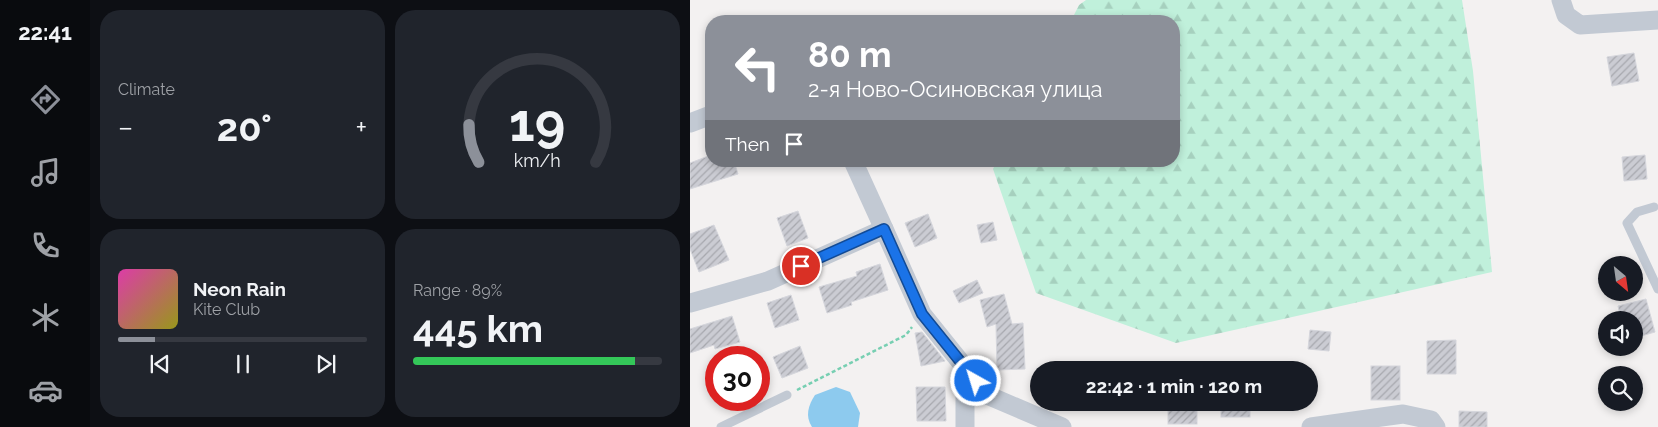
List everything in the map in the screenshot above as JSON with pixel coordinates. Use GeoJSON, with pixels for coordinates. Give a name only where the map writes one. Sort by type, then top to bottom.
{"type":"FeatureCollection","features":[{"type":"Feature","properties":{"kind":"street"},"geometry":{"type":"LineString","coordinates":[[1561,0],[1566,15],[1580,25],[1658,20]]}},
{"type":"Feature","properties":{"kind":"street"},"geometry":{"type":"LineString","coordinates":[[690,123],[705,117]]}},
{"type":"Feature","properties":{"kind":"street"},"geometry":{"type":"LineString","coordinates":[[856,167],[922,314],[987,395],[1062,427]]}},
{"type":"Feature","properties":{"kind":"street"},"geometry":{"type":"LineString","coordinates":[[690,304],[768,281],[884,229]]}},
{"type":"Feature","properties":{"kind":"street"},"geometry":{"type":"LineString","coordinates":[[965,367],[965,427]]}},
{"type":"Feature","properties":{"kind":"street"},"geometry":{"type":"LineString","coordinates":[[1311,427],[1403,414],[1431,420],[1436,427]]}},
{"type":"Feature","properties":{"kind":"lane"},"geometry":{"type":"LineString","coordinates":[[1654,208],[1637,212],[1627,222],[1658,289]]}},
{"type":"Feature","properties":{"kind":"lane"},"geometry":{"type":"LineString","coordinates":[[721,427],[787,395]]}},
{"type":"Feature","properties":{"kind":"path"},"geometry":{"type":"LineString","coordinates":[[787,395],[906,334],[922,314]]}},
{"type":"Feature","properties":{"kind":"green space"},"geometry":{"type":"Polygon","coordinates":[[[1086,0],[1462,0],[1473,71],[1492,272],[1176,343],[1036,293],[993,169],[994,167],[1180,167],[1180,15],[1074,15],[1079,5],[1086,0]]]}},
{"type":"Feature","properties":{"kind":"water"},"geometry":{"type":"Polygon","coordinates":[[[836,387],[850,392],[860,413],[858,427],[812,427],[808,411],[815,395],[836,387]]]}},
{"type":"Feature","properties":{"kind":"building"},"geometry":{"type":"Polygon","coordinates":[[[1634,53],[1639,81],[1612,86],[1607,57],[1634,53]]]}},
{"type":"Feature","properties":{"kind":"building"},"geometry":{"type":"Polygon","coordinates":[[[1645,155],[1647,179],[1624,181],[1622,157],[1645,155]]]}},
{"type":"Feature","properties":{"kind":"building"},"geometry":{"type":"Polygon","coordinates":[[[705,157],[705,167],[736,167],[738,174],[690,189],[690,163],[705,157]]]}},
{"type":"Feature","properties":{"kind":"building"},"geometry":{"type":"Polygon","coordinates":[[[798,211],[808,238],[787,246],[777,218],[798,211]]]}},
{"type":"Feature","properties":{"kind":"building"},"geometry":{"type":"Polygon","coordinates":[[[928,214],[937,238],[915,247],[905,223],[928,214]]]}},
{"type":"Feature","properties":{"kind":"building"},"geometry":{"type":"Polygon","coordinates":[[[993,222],[997,240],[981,243],[977,225],[993,222]]]}},
{"type":"Feature","properties":{"kind":"building"},"geometry":{"type":"Polygon","coordinates":[[[714,225],[729,260],[699,272],[690,249],[690,234],[714,225]]]}},
{"type":"Feature","properties":{"kind":"building"},"geometry":{"type":"Polygon","coordinates":[[[880,264],[888,290],[851,302],[852,305],[827,313],[819,287],[857,276],[856,272],[880,264]]]}},
{"type":"Feature","properties":{"kind":"building"},"geometry":{"type":"Polygon","coordinates":[[[977,280],[983,293],[959,303],[953,291],[977,280]]]}},
{"type":"Feature","properties":{"kind":"building"},"geometry":{"type":"Polygon","coordinates":[[[1004,294],[1012,324],[1023,323],[1025,369],[997,370],[996,324],[987,327],[980,300],[1004,294]]]}},
{"type":"Feature","properties":{"kind":"building"},"geometry":{"type":"Polygon","coordinates":[[[791,295],[799,320],[775,328],[767,303],[791,295]]]}},
{"type":"Feature","properties":{"kind":"building"},"geometry":{"type":"Polygon","coordinates":[[[1646,299],[1655,332],[1643,335],[1643,311],[1619,311],[1618,306],[1646,299]]]}},
{"type":"Feature","properties":{"kind":"building"},"geometry":{"type":"Polygon","coordinates":[[[732,316],[740,342],[726,346],[705,346],[705,348],[690,353],[690,329],[732,316]]]}},
{"type":"Feature","properties":{"kind":"building"},"geometry":{"type":"Polygon","coordinates":[[[1310,330],[1331,332],[1329,351],[1308,349],[1310,330]]]}},
{"type":"Feature","properties":{"kind":"building"},"geometry":{"type":"Polygon","coordinates":[[[922,332],[945,361],[921,366],[915,333],[922,332]]]}},
{"type":"Feature","properties":{"kind":"building"},"geometry":{"type":"Polygon","coordinates":[[[1456,340],[1456,374],[1427,374],[1427,341],[1456,340]]]}},
{"type":"Feature","properties":{"kind":"building"},"geometry":{"type":"Polygon","coordinates":[[[800,346],[808,368],[782,378],[773,357],[800,346]]]}},
{"type":"Feature","properties":{"kind":"building"},"geometry":{"type":"Polygon","coordinates":[[[1371,366],[1400,366],[1400,400],[1371,400],[1371,366]]]}},
{"type":"Feature","properties":{"kind":"building"},"geometry":{"type":"Polygon","coordinates":[[[916,387],[945,387],[946,421],[917,421],[916,387]]]}},
{"type":"Feature","properties":{"kind":"building"},"geometry":{"type":"Polygon","coordinates":[[[1168,411],[1197,411],[1197,424],[1168,424],[1168,411]]]}},
{"type":"Feature","properties":{"kind":"building"},"geometry":{"type":"Polygon","coordinates":[[[1221,411],[1250,411],[1250,417],[1221,417],[1221,411]]]}},
{"type":"Feature","properties":{"kind":"building"},"geometry":{"type":"Polygon","coordinates":[[[1459,411],[1487,412],[1487,427],[1459,427],[1459,411]]]}},
{"type":"Feature","properties":{"kind":"route"},"geometry":{"type":"LineString","coordinates":[[801,266],[884,229],[922,314],[976,381]]}}]}
